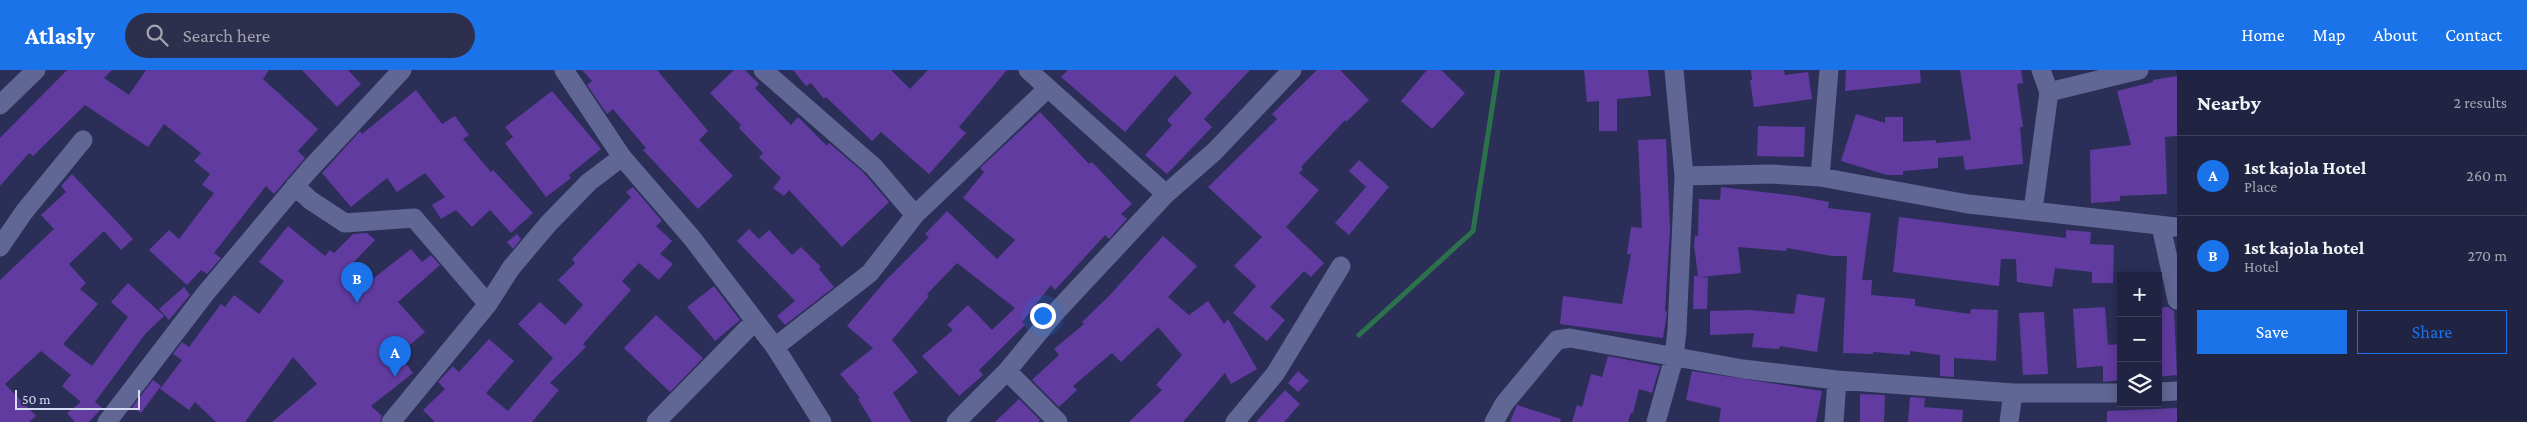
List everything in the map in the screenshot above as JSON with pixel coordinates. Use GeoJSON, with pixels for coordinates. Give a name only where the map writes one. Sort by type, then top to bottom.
{"type":"FeatureCollection","features":[{"type":"Feature","properties":{"kind":"street"},"geometry":{"type":"LineString","coordinates":[[0,105],[36,70]]}},
{"type":"Feature","properties":{"kind":"street"},"geometry":{"type":"LineString","coordinates":[[107,422],[205,294],[296,186],[402,70]]}},
{"type":"Feature","properties":{"kind":"street"},"geometry":{"type":"LineString","coordinates":[[564,70],[622,157],[692,238],[775,347],[822,422]]}},
{"type":"Feature","properties":{"kind":"street"},"geometry":{"type":"LineString","coordinates":[[763,70],[874,167],[915,215]]}},
{"type":"Feature","properties":{"kind":"street"},"geometry":{"type":"LineString","coordinates":[[1028,70],[1166,194]]}},
{"type":"Feature","properties":{"kind":"street"},"geometry":{"type":"LineString","coordinates":[[1656,422],[1674,358],[1684,176],[1674,70]]}},
{"type":"Feature","properties":{"kind":"street"},"geometry":{"type":"LineString","coordinates":[[1820,178],[1829,70]]}},
{"type":"Feature","properties":{"kind":"street"},"geometry":{"type":"LineString","coordinates":[[2033,210],[2049,92],[2041,70]]}},
{"type":"Feature","properties":{"kind":"street"},"geometry":{"type":"LineString","coordinates":[[2049,92],[2139,70]]}},
{"type":"Feature","properties":{"kind":"street"},"geometry":{"type":"LineString","coordinates":[[956,422],[1007,371],[1054,314],[1166,194],[1215,151],[1282,74]]}},
{"type":"Feature","properties":{"kind":"street"},"geometry":{"type":"LineString","coordinates":[[775,347],[870,273],[915,215],[1048,88]]}},
{"type":"Feature","properties":{"kind":"street"},"geometry":{"type":"LineString","coordinates":[[0,247],[24,212],[83,140]]}},
{"type":"Feature","properties":{"kind":"street"},"geometry":{"type":"LineString","coordinates":[[391,422],[488,304],[510,268],[549,223],[590,182],[622,157]]}},
{"type":"Feature","properties":{"kind":"street"},"geometry":{"type":"LineString","coordinates":[[1684,176],[1771,174],[1820,178],[1950,202],[2169,226],[2177,300]]}},
{"type":"Feature","properties":{"kind":"street"},"geometry":{"type":"LineString","coordinates":[[296,186],[310,200],[345,223],[414,218],[488,304]]}},
{"type":"Feature","properties":{"kind":"street"},"geometry":{"type":"LineString","coordinates":[[1235,422],[1275,374],[1342,266]]}},
{"type":"Feature","properties":{"kind":"street"},"geometry":{"type":"LineString","coordinates":[[656,422],[755,321]]}},
{"type":"Feature","properties":{"kind":"street"},"geometry":{"type":"LineString","coordinates":[[1494,422],[1504,404],[1557,340],[1570,338],[1743,369],[1837,380],[2012,393],[2117,393]]}},
{"type":"Feature","properties":{"kind":"street"},"geometry":{"type":"LineString","coordinates":[[1007,371],[1058,422]]}},
{"type":"Feature","properties":{"kind":"street"},"geometry":{"type":"LineString","coordinates":[[1834,422],[1837,380]]}},
{"type":"Feature","properties":{"kind":"street"},"geometry":{"type":"LineString","coordinates":[[2162,392],[2177,391]]}},
{"type":"Feature","properties":{"kind":"street"},"geometry":{"type":"LineString","coordinates":[[2009,422],[2012,393]]}},
{"type":"Feature","properties":{"kind":"building"},"geometry":{"type":"Polygon","coordinates":[[[67,70],[112,70],[104,78],[129,95],[146,70],[269,70],[263,79],[318,129],[298,151],[305,158],[274,194],[266,186],[214,253],[221,258],[207,274],[201,270],[187,285],[149,250],[169,230],[179,239],[214,193],[202,185],[210,174],[194,161],[201,153],[164,124],[148,147],[85,105],[33,156],[29,153],[0,186],[0,138],[67,70]]]}},
{"type":"Feature","properties":{"kind":"building"},"geometry":{"type":"Polygon","coordinates":[[[302,70],[348,70],[361,84],[337,107],[302,70]]]}},
{"type":"Feature","properties":{"kind":"building"},"geometry":{"type":"Polygon","coordinates":[[[582,70],[657,70],[708,131],[699,140],[733,176],[698,209],[643,150],[646,148],[613,109],[607,114],[587,85],[592,81],[582,70]]]}},
{"type":"Feature","properties":{"kind":"building"},"geometry":{"type":"Polygon","coordinates":[[[734,70],[745,70],[759,84],[755,88],[791,125],[798,117],[827,146],[829,143],[863,172],[889,202],[842,247],[789,190],[784,196],[773,188],[781,178],[759,157],[763,153],[739,128],[741,125],[710,93],[734,70]]]}},
{"type":"Feature","properties":{"kind":"building"},"geometry":{"type":"Polygon","coordinates":[[[793,70],[891,70],[910,89],[928,70],[1007,70],[959,127],[966,133],[929,174],[881,132],[872,141],[826,97],[824,99],[811,83],[806,86],[793,70]]]}},
{"type":"Feature","properties":{"kind":"building"},"geometry":{"type":"Polygon","coordinates":[[[1068,70],[1250,70],[1204,119],[1212,127],[1167,174],[1145,155],[1172,125],[1167,120],[1192,93],[1175,75],[1125,132],[1061,77],[1068,70]]]}},
{"type":"Feature","properties":{"kind":"building"},"geometry":{"type":"Polygon","coordinates":[[[1317,70],[1340,70],[1369,100],[1346,122],[1345,120],[1301,167],[1303,169],[1299,173],[1319,190],[1286,227],[1324,263],[1311,277],[1304,271],[1270,307],[1285,320],[1267,341],[1233,313],[1256,286],[1234,266],[1262,237],[1208,187],[1277,119],[1272,114],[1317,70]]]}},
{"type":"Feature","properties":{"kind":"building"},"geometry":{"type":"Polygon","coordinates":[[[1427,70],[1441,70],[1465,93],[1432,129],[1401,101],[1427,70]]]}},
{"type":"Feature","properties":{"kind":"building"},"geometry":{"type":"Polygon","coordinates":[[[1584,70],[1648,70],[1651,96],[1617,99],[1617,131],[1599,131],[1599,101],[1587,102],[1584,70]]]}},
{"type":"Feature","properties":{"kind":"building"},"geometry":{"type":"Polygon","coordinates":[[[1751,70],[1784,70],[1785,75],[1808,72],[1812,99],[1754,107],[1750,80],[1752,80],[1751,70]]]}},
{"type":"Feature","properties":{"kind":"building"},"geometry":{"type":"Polygon","coordinates":[[[1846,70],[1920,70],[1921,83],[1845,91],[1846,70]]]}},
{"type":"Feature","properties":{"kind":"building"},"geometry":{"type":"Polygon","coordinates":[[[1960,70],[2021,70],[2023,83],[2017,84],[2023,127],[2020,127],[2023,164],[1965,170],[1963,156],[1938,158],[1938,168],[1903,171],[1903,175],[1887,175],[1841,161],[1856,114],[1885,123],[1885,117],[1903,117],[1903,142],[1936,140],[1936,143],[1971,140],[1960,70]]]}},
{"type":"Feature","properties":{"kind":"building"},"geometry":{"type":"Polygon","coordinates":[[[2177,76],[2177,136],[2165,137],[2167,194],[2120,196],[2120,201],[2091,203],[2090,150],[2131,145],[2117,91],[2153,82],[2153,80],[2177,76]]]}},
{"type":"Feature","properties":{"kind":"building"},"geometry":{"type":"Polygon","coordinates":[[[416,90],[442,124],[455,116],[469,135],[463,139],[491,172],[493,170],[533,213],[511,233],[490,210],[472,227],[456,210],[441,219],[432,205],[445,197],[425,173],[397,192],[387,178],[351,207],[322,173],[360,131],[362,134],[416,90]]]}},
{"type":"Feature","properties":{"kind":"building"},"geometry":{"type":"Polygon","coordinates":[[[552,91],[601,149],[569,175],[571,178],[546,197],[505,143],[513,137],[505,127],[552,91]]]}},
{"type":"Feature","properties":{"kind":"building"},"geometry":{"type":"Polygon","coordinates":[[[1040,112],[1089,164],[1092,162],[1132,204],[1121,214],[1127,219],[1109,239],[1105,235],[1055,290],[1051,285],[1022,322],[1025,325],[979,370],[983,375],[959,396],[922,356],[953,330],[947,325],[968,305],[992,330],[1015,308],[957,263],[927,294],[929,296],[892,340],[918,372],[893,393],[911,422],[872,422],[858,399],[860,398],[840,374],[873,348],[847,326],[887,279],[929,237],[925,234],[947,211],[997,259],[1015,240],[963,198],[984,172],[980,168],[1040,112]]]}},
{"type":"Feature","properties":{"kind":"building"},"geometry":{"type":"Polygon","coordinates":[[[1758,126],[1805,127],[1804,157],[1757,156],[1758,126]]]}},
{"type":"Feature","properties":{"kind":"building"},"geometry":{"type":"Polygon","coordinates":[[[1666,139],[1670,229],[1665,310],[1667,313],[1663,338],[1560,324],[1563,296],[1622,304],[1631,254],[1627,254],[1631,227],[1642,228],[1638,140],[1666,139]]]}},
{"type":"Feature","properties":{"kind":"building"},"geometry":{"type":"Polygon","coordinates":[[[1359,160],[1389,187],[1349,235],[1335,223],[1366,187],[1349,171],[1359,160]]]}},
{"type":"Feature","properties":{"kind":"building"},"geometry":{"type":"Polygon","coordinates":[[[72,174],[133,239],[121,250],[104,231],[69,264],[86,283],[80,289],[98,304],[63,344],[92,366],[128,317],[111,302],[128,283],[164,316],[146,333],[95,402],[102,408],[89,422],[75,422],[67,413],[81,402],[62,386],[71,375],[41,351],[5,384],[36,416],[29,422],[0,422],[0,280],[54,229],[41,215],[66,192],[61,186],[72,174]]]}},
{"type":"Feature","properties":{"kind":"building"},"geometry":{"type":"Polygon","coordinates":[[[633,187],[662,221],[656,226],[672,241],[660,254],[673,264],[659,280],[639,263],[622,281],[631,290],[583,344],[586,347],[550,383],[559,390],[532,422],[435,422],[423,410],[445,389],[438,382],[453,366],[459,372],[489,339],[514,361],[486,393],[508,411],[553,358],[518,324],[540,302],[565,325],[583,305],[558,280],[575,263],[572,259],[631,197],[626,192],[633,187]]]}},
{"type":"Feature","properties":{"kind":"building"},"geometry":{"type":"Polygon","coordinates":[[[1721,187],[1797,196],[1829,202],[1828,208],[1871,213],[1862,280],[1872,280],[1871,295],[1915,299],[1915,306],[1970,314],[1971,309],[1998,310],[1996,361],[1954,358],[1954,377],[1940,376],[1940,355],[1910,351],[1910,355],[1873,352],[1873,354],[1843,353],[1847,256],[1832,256],[1787,248],[1786,251],[1738,247],[1741,273],[1701,277],[1708,278],[1707,309],[1693,309],[1694,276],[1698,276],[1694,245],[1695,235],[1698,236],[1699,199],[1720,200],[1721,187]]]}},
{"type":"Feature","properties":{"kind":"building"},"geometry":{"type":"Polygon","coordinates":[[[1899,217],[2066,238],[2066,230],[2091,232],[2090,244],[2114,245],[2113,283],[2092,283],[2092,272],[2055,268],[2052,287],[2017,282],[2016,259],[2001,259],[1999,286],[1893,272],[1899,217]]]}},
{"type":"Feature","properties":{"kind":"building"},"geometry":{"type":"Polygon","coordinates":[[[288,226],[325,256],[330,250],[334,253],[353,234],[367,233],[375,240],[350,266],[370,281],[411,249],[422,262],[431,255],[440,265],[398,302],[425,332],[399,354],[413,373],[371,406],[382,416],[380,422],[272,422],[317,384],[293,357],[245,422],[216,422],[195,402],[189,410],[160,389],[182,360],[173,354],[182,342],[189,347],[221,304],[225,307],[234,295],[259,314],[284,281],[259,262],[288,226]]]}},
{"type":"Feature","properties":{"kind":"building"},"geometry":{"type":"Polygon","coordinates":[[[749,229],[759,239],[769,230],[792,255],[801,247],[821,267],[819,269],[834,287],[785,325],[777,316],[795,301],[737,241],[749,229]]]}},
{"type":"Feature","properties":{"kind":"building"},"geometry":{"type":"Polygon","coordinates":[[[517,234],[521,239],[513,249],[507,242],[517,234]]]}},
{"type":"Feature","properties":{"kind":"building"},"geometry":{"type":"Polygon","coordinates":[[[1163,236],[1197,266],[1168,297],[1189,315],[1208,301],[1224,324],[1228,319],[1257,369],[1231,384],[1225,373],[1183,422],[1129,422],[1162,390],[1156,385],[1182,355],[1158,327],[1121,362],[1112,353],[1073,386],[1077,390],[1059,407],[1032,380],[1059,355],[1054,349],[1084,324],[1082,322],[1110,295],[1163,236]]]}},
{"type":"Feature","properties":{"kind":"building"},"geometry":{"type":"Polygon","coordinates":[[[714,286],[740,320],[715,341],[687,307],[714,286]]]}},
{"type":"Feature","properties":{"kind":"building"},"geometry":{"type":"Polygon","coordinates":[[[184,287],[190,295],[169,320],[159,309],[184,287]]]}},
{"type":"Feature","properties":{"kind":"building"},"geometry":{"type":"Polygon","coordinates":[[[1797,294],[1825,298],[1817,352],[1780,346],[1779,349],[1752,347],[1754,333],[1710,335],[1710,311],[1749,310],[1794,314],[1797,294]]]}},
{"type":"Feature","properties":{"kind":"building"},"geometry":{"type":"Polygon","coordinates":[[[2105,307],[2108,345],[2117,344],[2117,380],[2103,382],[2103,366],[2077,368],[2073,309],[2105,307]]]}},
{"type":"Feature","properties":{"kind":"building"},"geometry":{"type":"Polygon","coordinates":[[[2168,307],[2174,311],[2177,375],[2162,377],[2162,308],[2168,307]]]}},
{"type":"Feature","properties":{"kind":"building"},"geometry":{"type":"Polygon","coordinates":[[[2044,312],[2048,374],[2023,375],[2019,313],[2044,312]]]}},
{"type":"Feature","properties":{"kind":"building"},"geometry":{"type":"Polygon","coordinates":[[[656,315],[703,358],[670,392],[624,348],[656,315]]]}},
{"type":"Feature","properties":{"kind":"building"},"geometry":{"type":"Polygon","coordinates":[[[1608,356],[1660,366],[1652,393],[1639,389],[1633,413],[1631,413],[1628,422],[1572,422],[1577,405],[1582,407],[1591,374],[1602,377],[1608,356]]]}},
{"type":"Feature","properties":{"kind":"building"},"geometry":{"type":"Polygon","coordinates":[[[1298,371],[1309,381],[1298,392],[1288,383],[1298,371]]]}},
{"type":"Feature","properties":{"kind":"building"},"geometry":{"type":"Polygon","coordinates":[[[1692,371],[1822,391],[1816,422],[1719,422],[1721,408],[1686,400],[1692,371]]]}},
{"type":"Feature","properties":{"kind":"building"},"geometry":{"type":"Polygon","coordinates":[[[153,380],[161,386],[141,413],[132,407],[153,380]]]}},
{"type":"Feature","properties":{"kind":"building"},"geometry":{"type":"Polygon","coordinates":[[[1285,390],[1300,404],[1284,422],[1256,422],[1285,390]]]}},
{"type":"Feature","properties":{"kind":"building"},"geometry":{"type":"Polygon","coordinates":[[[1860,394],[1885,395],[1884,422],[1860,422],[1860,394]]]}},
{"type":"Feature","properties":{"kind":"building"},"geometry":{"type":"Polygon","coordinates":[[[1910,397],[1925,398],[1924,407],[1963,410],[1962,422],[1908,422],[1910,397]]]}},
{"type":"Feature","properties":{"kind":"building"},"geometry":{"type":"Polygon","coordinates":[[[1019,399],[1040,420],[1038,422],[995,422],[1019,399]]]}},
{"type":"Feature","properties":{"kind":"building"},"geometry":{"type":"Polygon","coordinates":[[[1517,405],[1561,419],[1560,422],[1510,422],[1517,405]]]}},
{"type":"Feature","properties":{"kind":"building"},"geometry":{"type":"Polygon","coordinates":[[[2177,408],[2177,422],[2107,422],[2107,411],[2177,408]]]}},
{"type":"Feature","properties":{"kind":"waterway"},"geometry":{"type":"LineString","coordinates":[[1359,335],[1473,231],[1498,70]]}},
{"type":"Feature","properties":{"kind":"place","name":"1st kajola hotel"},"geometry":{"type":"Point","coordinates":[357,303]}},
{"type":"Feature","properties":{"kind":"place","name":"1st kajola Hotel"},"geometry":{"type":"Point","coordinates":[395,377]}}]}
